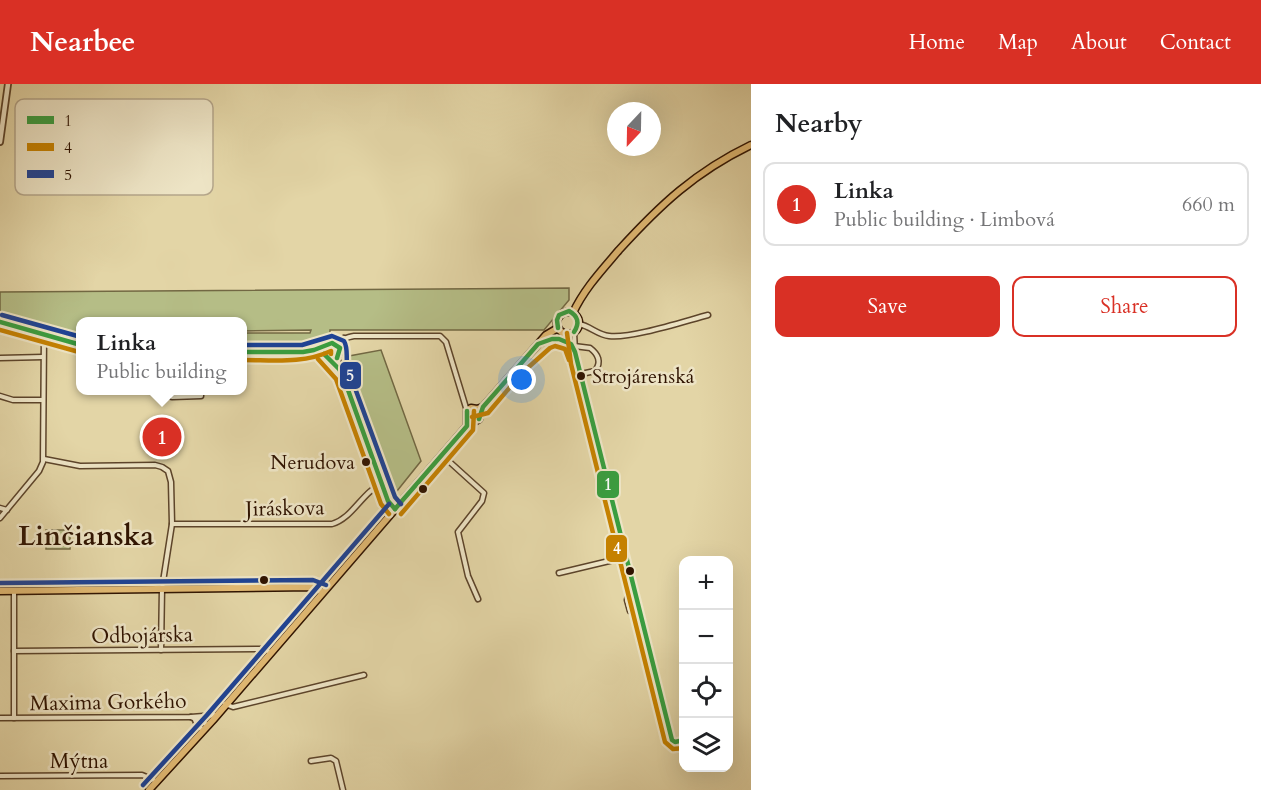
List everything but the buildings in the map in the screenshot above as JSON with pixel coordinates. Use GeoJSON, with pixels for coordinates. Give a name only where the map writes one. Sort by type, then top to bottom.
{"type":"FeatureCollection","features":[{"type":"Feature","properties":{"kind":"main road"},"geometry":{"type":"LineString","coordinates":[[573,313],[579,299],[595,277],[658,208],[710,167],[751,145]]}},
{"type":"Feature","properties":{"kind":"main road"},"geometry":{"type":"LineString","coordinates":[[566,311],[577,317],[579,324],[571,333],[561,332],[556,322],[559,315],[566,311]]}},
{"type":"Feature","properties":{"kind":"main road"},"geometry":{"type":"LineString","coordinates":[[149,790],[442,455],[469,422],[474,407],[546,335],[558,328]]}},
{"type":"Feature","properties":{"kind":"main road"},"geometry":{"type":"LineString","coordinates":[[469,422],[479,419],[474,407]]}},
{"type":"Feature","properties":{"kind":"main road"},"geometry":{"type":"LineString","coordinates":[[0,591],[313,587],[322,592]]}},
{"type":"Feature","properties":{"kind":"street"},"geometry":{"type":"LineString","coordinates":[[0,142],[8,84]]}},
{"type":"Feature","properties":{"kind":"street"},"geometry":{"type":"LineString","coordinates":[[579,324],[601,334],[620,336],[708,315]]}},
{"type":"Feature","properties":{"kind":"street"},"geometry":{"type":"LineString","coordinates":[[0,322],[76,344]]}},
{"type":"Feature","properties":{"kind":"street"},"geometry":{"type":"LineString","coordinates":[[571,333],[655,674]]}},
{"type":"Feature","properties":{"kind":"street"},"geometry":{"type":"LineString","coordinates":[[0,518],[42,466],[44,459],[44,335]]}},
{"type":"Feature","properties":{"kind":"street"},"geometry":{"type":"LineString","coordinates":[[337,345],[345,337],[440,336],[446,342],[474,407]]}},
{"type":"Feature","properties":{"kind":"street"},"geometry":{"type":"LineString","coordinates":[[538,344],[554,338],[574,347],[590,348],[598,358],[598,366],[595,370],[581,374]]}},
{"type":"Feature","properties":{"kind":"street"},"geometry":{"type":"LineString","coordinates":[[247,352],[307,351],[324,348],[330,343],[337,345],[340,351],[337,358],[341,370],[390,504],[395,509]]}},
{"type":"Feature","properties":{"kind":"street"},"geometry":{"type":"LineString","coordinates":[[324,348],[324,354]]}},
{"type":"Feature","properties":{"kind":"street"},"geometry":{"type":"LineString","coordinates":[[307,351],[324,354],[341,370]]}},
{"type":"Feature","properties":{"kind":"street"},"geometry":{"type":"LineString","coordinates":[[0,358],[43,357]]}},
{"type":"Feature","properties":{"kind":"street"},"geometry":{"type":"LineString","coordinates":[[332,360],[337,358]]}},
{"type":"Feature","properties":{"kind":"street"},"geometry":{"type":"LineString","coordinates":[[172,395],[172,397],[201,395]]}},
{"type":"Feature","properties":{"kind":"street"},"geometry":{"type":"LineString","coordinates":[[0,396],[13,400],[43,400]]}},
{"type":"Feature","properties":{"kind":"street"},"geometry":{"type":"LineString","coordinates":[[442,455],[484,493],[482,501],[458,532],[468,576],[478,599]]}},
{"type":"Feature","properties":{"kind":"street"},"geometry":{"type":"LineString","coordinates":[[44,459],[80,466],[155,465],[168,471],[171,478],[172,524],[162,588],[161,650]]}},
{"type":"Feature","properties":{"kind":"street","name":"Jiráskova"},"geometry":{"type":"LineString","coordinates":[[172,524],[332,524],[341,520],[370,490],[382,483]]}},
{"type":"Feature","properties":{"kind":"street"},"geometry":{"type":"LineString","coordinates":[[0,508],[7,510]]}},
{"type":"Feature","properties":{"kind":"street"},"geometry":{"type":"LineString","coordinates":[[559,573],[626,557]]}},
{"type":"Feature","properties":{"kind":"street"},"geometry":{"type":"LineString","coordinates":[[632,578],[627,598],[630,611],[639,609]]}},
{"type":"Feature","properties":{"kind":"street"},"geometry":{"type":"LineString","coordinates":[[14,591],[14,718]]}},
{"type":"Feature","properties":{"kind":"street","name":"Odbojárska"},"geometry":{"type":"LineString","coordinates":[[14,651],[263,649],[270,652]]}},
{"type":"Feature","properties":{"kind":"street"},"geometry":{"type":"LineString","coordinates":[[225,704],[232,707],[364,675]]}},
{"type":"Feature","properties":{"kind":"street","name":"Maxima Gorkého"},"geometry":{"type":"LineString","coordinates":[[0,718],[193,718],[216,715]]}},
{"type":"Feature","properties":{"kind":"street"},"geometry":{"type":"LineString","coordinates":[[193,718],[198,727],[207,726],[208,718],[204,716]]}},
{"type":"Feature","properties":{"kind":"street"},"geometry":{"type":"LineString","coordinates":[[311,761],[331,758],[336,761],[343,790]]}},
{"type":"Feature","properties":{"kind":"street","name":"Mýtna"},"geometry":{"type":"LineString","coordinates":[[0,776],[142,775],[157,781]]}},
{"type":"Feature","properties":{"kind":"green space"},"geometry":{"type":"Polygon","coordinates":[[[569,288],[569,300],[544,330],[330,330],[330,340],[318,348],[247,350],[247,333],[310,333],[311,330],[247,331],[247,317],[76,317],[76,333],[52,333],[76,334],[76,342],[0,320],[0,292],[569,288]]]}},
{"type":"Feature","properties":{"kind":"green space"},"geometry":{"type":"Polygon","coordinates":[[[381,350],[421,461],[393,496],[342,365],[349,356],[381,350]]]}},
{"type":"Feature","properties":{"kind":"green space"},"geometry":{"type":"Polygon","coordinates":[[[46,530],[70,530],[70,549],[46,549],[46,530]]]}},
{"type":"Feature","properties":{"kind":"transit line","name":"1"},"geometry":{"type":"LineString","coordinates":[[558,328],[559,315],[569,311],[577,320],[574,332]]}},
{"type":"Feature","properties":{"kind":"transit line","name":"5"},"geometry":{"type":"LineString","coordinates":[[2,315],[76,336]]}},
{"type":"Feature","properties":{"kind":"transit line","name":"1"},"geometry":{"type":"LineString","coordinates":[[0,322],[76,344]]}},
{"type":"Feature","properties":{"kind":"transit line","name":"4"},"geometry":{"type":"LineString","coordinates":[[0,330],[76,351]]}},
{"type":"Feature","properties":{"kind":"transit line","name":"4"},"geometry":{"type":"LineString","coordinates":[[567,333],[571,364],[665,742],[673,749],[679,748]]}},
{"type":"Feature","properties":{"kind":"transit line","name":"5"},"geometry":{"type":"LineString","coordinates":[[247,345],[302,345],[332,336],[344,341],[348,369],[395,497],[401,504]]}},
{"type":"Feature","properties":{"kind":"transit line","name":"1"},"geometry":{"type":"LineString","coordinates":[[479,419],[483,407],[538,344],[552,339],[571,344],[575,352],[672,740],[679,741]]}},
{"type":"Feature","properties":{"kind":"transit line","name":"1"},"geometry":{"type":"LineString","coordinates":[[247,352],[303,352],[332,343],[340,348],[337,358]]}},
{"type":"Feature","properties":{"kind":"transit line","name":"4"},"geometry":{"type":"LineString","coordinates":[[472,417],[488,413],[522,373],[550,348],[555,346],[565,349],[569,360]]}},
{"type":"Feature","properties":{"kind":"transit line","name":"4"},"geometry":{"type":"LineString","coordinates":[[247,360],[310,358],[331,351],[331,354]]}},
{"type":"Feature","properties":{"kind":"transit line","name":"1"},"geometry":{"type":"LineString","coordinates":[[324,354],[343,376],[388,501],[395,509]]}},
{"type":"Feature","properties":{"kind":"transit line","name":"4"},"geometry":{"type":"LineString","coordinates":[[318,359],[336,379],[381,504],[389,514]]}},
{"type":"Feature","properties":{"kind":"transit line","name":"1"},"geometry":{"type":"LineString","coordinates":[[395,509],[467,426],[467,411]]}},
{"type":"Feature","properties":{"kind":"transit line","name":"4"},"geometry":{"type":"LineString","coordinates":[[401,514],[473,430],[474,411]]}},
{"type":"Feature","properties":{"kind":"transit line","name":"5"},"geometry":{"type":"LineString","coordinates":[[143,785],[207,715],[389,504]]}},
{"type":"Feature","properties":{"kind":"transit line","name":"5"},"geometry":{"type":"LineString","coordinates":[[0,583],[313,580],[326,585]]}},
{"type":"Feature","properties":{"kind":"place","name":"Strojárenská"},"geometry":{"type":"Point","coordinates":[581,376]}},
{"type":"Feature","properties":{"kind":"place","name":"Linka"},"geometry":{"type":"Point","coordinates":[162,437]}},
{"type":"Feature","properties":{"kind":"place","name":"Nerudova"},"geometry":{"type":"Point","coordinates":[366,462]}},
{"type":"Feature","properties":{"kind":"district","name":"Linčianska"},"geometry":{"type":"Point","coordinates":[86,536]}}]}
